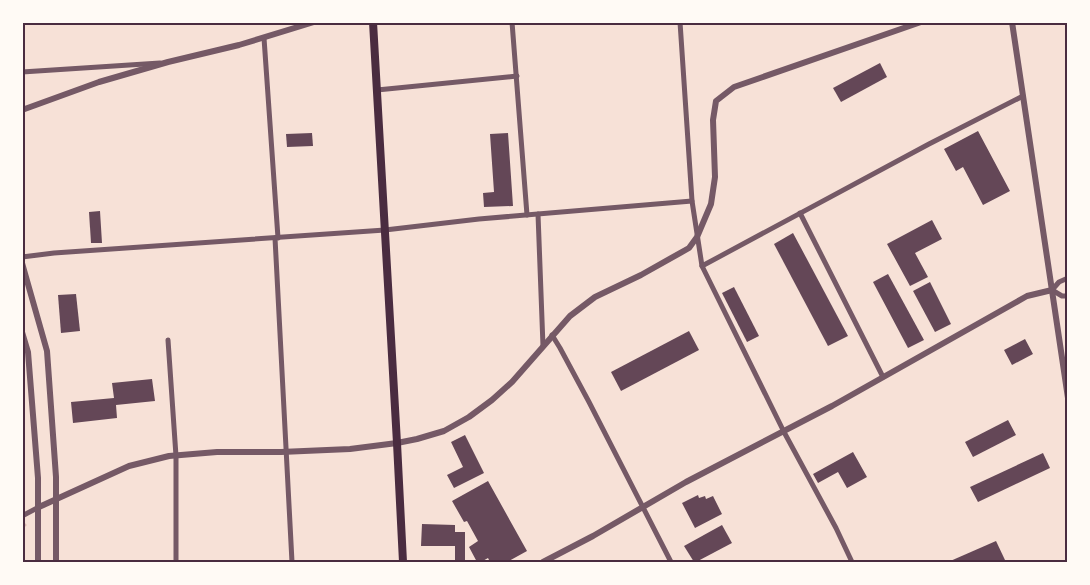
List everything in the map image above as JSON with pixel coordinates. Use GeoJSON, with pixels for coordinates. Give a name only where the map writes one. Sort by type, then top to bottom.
{"type":"FeatureCollection","features":[{"type":"Feature","properties":{"kind":"main road"},"geometry":{"type":"LineString","coordinates":[[373,22],[402,562]]}},
{"type":"Feature","properties":{"kind":"street"},"geometry":{"type":"LineString","coordinates":[[22,110],[99,82],[168,62],[239,45],[314,22]]}},
{"type":"Feature","properties":{"kind":"street"},"geometry":{"type":"LineString","coordinates":[[512,22],[527,215]]}},
{"type":"Feature","properties":{"kind":"street"},"geometry":{"type":"LineString","coordinates":[[680,22],[692,201],[702,266],[784,432],[836,528],[852,562]]}},
{"type":"Feature","properties":{"kind":"street"},"geometry":{"type":"LineString","coordinates":[[22,516],[56,498],[129,466],[176,456],[217,452],[287,452],[350,449],[397,443],[444,431],[469,417],[492,400],[512,382],[570,316],[595,297],[641,275],[689,248],[698,238],[711,204],[715,177],[713,120],[716,102],[734,87],[921,22]]}},
{"type":"Feature","properties":{"kind":"street"},"geometry":{"type":"LineString","coordinates":[[1012,22],[1068,398]]}},
{"type":"Feature","properties":{"kind":"street"},"geometry":{"type":"LineString","coordinates":[[264,38],[277,238],[292,562]]}},
{"type":"Feature","properties":{"kind":"street"},"geometry":{"type":"LineString","coordinates":[[22,72],[168,62]]}},
{"type":"Feature","properties":{"kind":"street"},"geometry":{"type":"LineString","coordinates":[[377,90],[516,76]]}},
{"type":"Feature","properties":{"kind":"street"},"geometry":{"type":"LineString","coordinates":[[702,266],[929,144],[1023,96]]}},
{"type":"Feature","properties":{"kind":"street"},"geometry":{"type":"LineString","coordinates":[[22,256],[385,230],[527,215],[692,201]]}},
{"type":"Feature","properties":{"kind":"street"},"geometry":{"type":"LineString","coordinates":[[800,213],[884,377]]}},
{"type":"Feature","properties":{"kind":"street"},"geometry":{"type":"LineString","coordinates":[[538,214],[543,346]]}},
{"type":"Feature","properties":{"kind":"street"},"geometry":{"type":"LineString","coordinates":[[22,263],[47,351],[56,498],[56,562]]}},
{"type":"Feature","properties":{"kind":"street"},"geometry":{"type":"LineString","coordinates":[[543,562],[593,536],[703,473],[784,432],[1027,296],[1052,290],[1059,282],[1068,278]]}},
{"type":"Feature","properties":{"kind":"street"},"geometry":{"type":"LineString","coordinates":[[1052,290],[1062,296],[1068,296]]}},
{"type":"Feature","properties":{"kind":"street"},"geometry":{"type":"LineString","coordinates":[[22,332],[28,352],[38,478],[38,562]]}},
{"type":"Feature","properties":{"kind":"street"},"geometry":{"type":"LineString","coordinates":[[552,335],[569,364],[671,562]]}},
{"type":"Feature","properties":{"kind":"street"},"geometry":{"type":"LineString","coordinates":[[168,340],[176,456],[176,562]]}},
{"type":"Feature","properties":{"kind":"building"},"geometry":{"type":"Polygon","coordinates":[[[880,63],[887,77],[841,102],[833,88],[880,63]]]}},
{"type":"Feature","properties":{"kind":"building"},"geometry":{"type":"Polygon","coordinates":[[[978,131],[1010,191],[983,205],[963,167],[956,171],[944,149],[978,131]]]}},
{"type":"Feature","properties":{"kind":"building"},"geometry":{"type":"Polygon","coordinates":[[[312,133],[313,146],[287,147],[286,134],[312,133]]]}},
{"type":"Feature","properties":{"kind":"building"},"geometry":{"type":"Polygon","coordinates":[[[508,133],[513,206],[484,207],[483,193],[494,192],[490,134],[508,133]]]}},
{"type":"Feature","properties":{"kind":"building"},"geometry":{"type":"Polygon","coordinates":[[[100,211],[102,243],[91,243],[89,212],[100,211]]]}},
{"type":"Feature","properties":{"kind":"building"},"geometry":{"type":"Polygon","coordinates":[[[932,220],[942,239],[915,253],[928,277],[910,286],[887,244],[932,220]]]}},
{"type":"Feature","properties":{"kind":"building"},"geometry":{"type":"Polygon","coordinates":[[[793,233],[848,336],[828,346],[774,244],[793,233]]]}},
{"type":"Feature","properties":{"kind":"building"},"geometry":{"type":"Polygon","coordinates":[[[888,274],[924,340],[908,348],[873,282],[888,274]]]}},
{"type":"Feature","properties":{"kind":"building"},"geometry":{"type":"Polygon","coordinates":[[[930,282],[951,324],[935,332],[913,291],[930,282]]]}},
{"type":"Feature","properties":{"kind":"building"},"geometry":{"type":"Polygon","coordinates":[[[734,287],[759,336],[747,342],[722,293],[734,287]]]}},
{"type":"Feature","properties":{"kind":"building"},"geometry":{"type":"Polygon","coordinates":[[[76,294],[80,331],[61,333],[58,295],[76,294]]]}},
{"type":"Feature","properties":{"kind":"building"},"geometry":{"type":"Polygon","coordinates":[[[689,331],[699,350],[621,391],[611,372],[689,331]]]}},
{"type":"Feature","properties":{"kind":"building"},"geometry":{"type":"Polygon","coordinates":[[[1025,339],[1033,354],[1012,365],[1004,350],[1025,339]]]}},
{"type":"Feature","properties":{"kind":"building"},"geometry":{"type":"Polygon","coordinates":[[[152,379],[155,401],[116,405],[117,418],[73,423],[71,402],[114,398],[112,383],[152,379]]]}},
{"type":"Feature","properties":{"kind":"building"},"geometry":{"type":"Polygon","coordinates":[[[1008,420],[1016,435],[973,457],[965,442],[1008,420]]]}},
{"type":"Feature","properties":{"kind":"building"},"geometry":{"type":"Polygon","coordinates":[[[465,435],[484,473],[454,488],[447,475],[463,467],[451,442],[465,435]]]}},
{"type":"Feature","properties":{"kind":"building"},"geometry":{"type":"Polygon","coordinates":[[[853,452],[867,477],[847,488],[838,472],[818,483],[813,474],[853,452]]]}},
{"type":"Feature","properties":{"kind":"building"},"geometry":{"type":"Polygon","coordinates":[[[1043,453],[1050,468],[978,502],[970,487],[1043,453]]]}},
{"type":"Feature","properties":{"kind":"building"},"geometry":{"type":"Polygon","coordinates":[[[488,481],[527,551],[507,562],[490,562],[488,558],[477,562],[469,547],[478,541],[467,521],[464,522],[452,501],[488,481]]]}},
{"type":"Feature","properties":{"kind":"building"},"geometry":{"type":"Polygon","coordinates":[[[698,495],[699,498],[705,496],[706,499],[713,496],[722,514],[695,528],[682,503],[698,495]]]}},
{"type":"Feature","properties":{"kind":"building"},"geometry":{"type":"Polygon","coordinates":[[[422,524],[455,525],[455,532],[465,532],[465,562],[455,562],[455,546],[421,546],[422,524]]]}},
{"type":"Feature","properties":{"kind":"building"},"geometry":{"type":"Polygon","coordinates":[[[722,525],[732,543],[694,562],[684,546],[722,525]]]}},
{"type":"Feature","properties":{"kind":"building"},"geometry":{"type":"Polygon","coordinates":[[[996,541],[1005,560],[1000,562],[948,562],[996,541]]]}}]}
